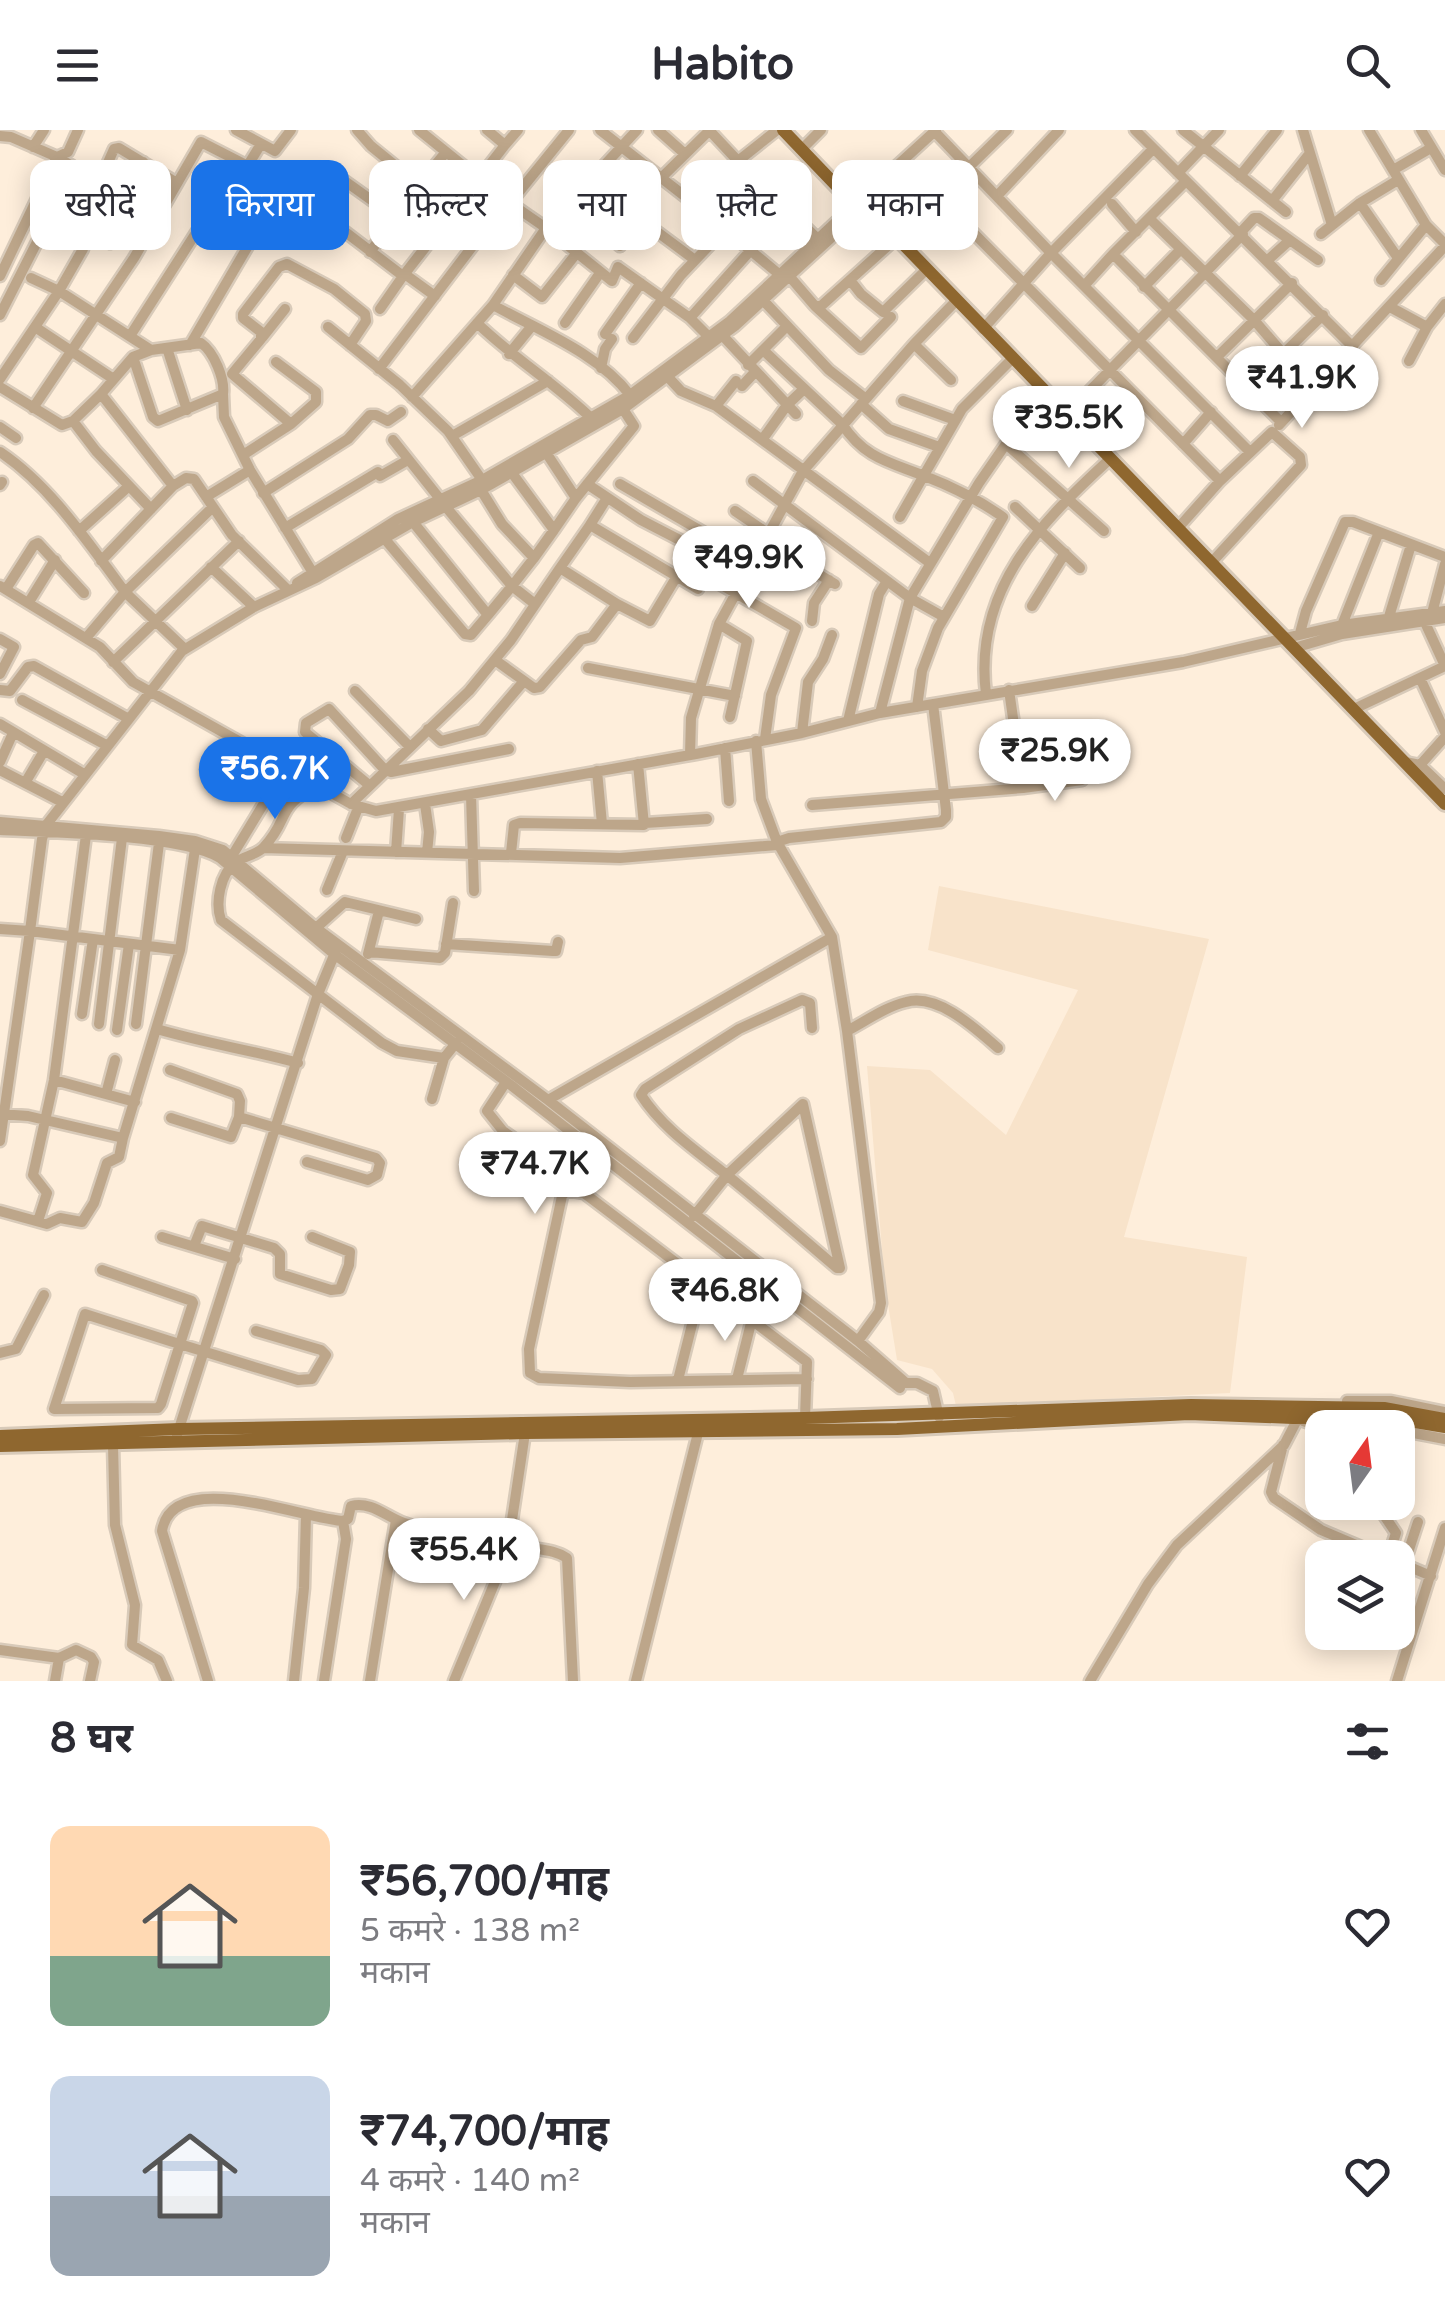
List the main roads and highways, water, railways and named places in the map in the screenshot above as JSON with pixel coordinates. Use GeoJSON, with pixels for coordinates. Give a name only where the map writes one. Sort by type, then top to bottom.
{"type":"FeatureCollection","features":[{"type":"Feature","properties":{"kind":"main road"},"geometry":{"type":"LineString","coordinates":[[782,130],[806,146],[832,174]]}},
{"type":"Feature","properties":{"kind":"main road"},"geometry":{"type":"LineString","coordinates":[[782,130],[832,178]]}},
{"type":"Feature","properties":{"kind":"main road"},"geometry":{"type":"LineString","coordinates":[[900,250],[925,271]]}},
{"type":"Feature","properties":{"kind":"main road"},"geometry":{"type":"LineString","coordinates":[[904,250],[1405,762],[1420,771],[1445,804]]}},
{"type":"Feature","properties":{"kind":"main road"},"geometry":{"type":"LineString","coordinates":[[1371,1410],[1399,1410]]}},
{"type":"Feature","properties":{"kind":"main road"},"geometry":{"type":"LineString","coordinates":[[1415,1412],[1445,1416]]}},
{"type":"Feature","properties":{"kind":"main road"},"geometry":{"type":"LineString","coordinates":[[0,1436],[698,1433],[940,1420],[1189,1414],[1305,1416]]}},
{"type":"Feature","properties":{"kind":"main road"},"geometry":{"type":"LineString","coordinates":[[0,1446],[113,1445],[177,1435],[804,1418],[897,1422]]}},
{"type":"Feature","properties":{"kind":"main road"},"geometry":{"type":"LineString","coordinates":[[1415,1422],[1445,1428]]}}]}
